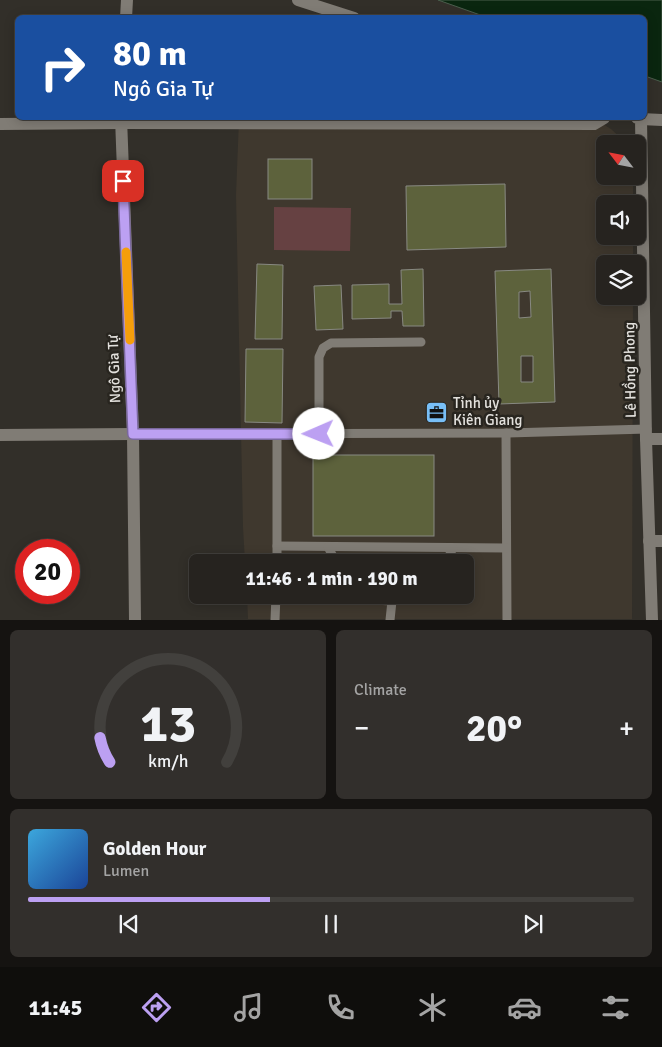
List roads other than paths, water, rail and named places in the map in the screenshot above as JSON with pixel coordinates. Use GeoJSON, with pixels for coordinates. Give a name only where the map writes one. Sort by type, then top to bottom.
{"type":"FeatureCollection","features":[{"type":"Feature","properties":{"kind":"street"},"geometry":{"type":"LineString","coordinates":[[126,15],[127,0]]}},
{"type":"Feature","properties":{"kind":"street"},"geometry":{"type":"LineString","coordinates":[[298,0],[345,15]]}},
{"type":"Feature","properties":{"kind":"street"},"geometry":{"type":"LineString","coordinates":[[647,119],[662,120]]}},
{"type":"Feature","properties":{"kind":"street"},"geometry":{"type":"LineString","coordinates":[[0,124],[121,120],[594,124],[601,120]]}},
{"type":"Feature","properties":{"kind":"street","name":"Ngô Gia Tự"},"geometry":{"type":"LineString","coordinates":[[121,120],[133,434],[134,620]]}},
{"type":"Feature","properties":{"kind":"street","name":"Lê Hồng Phong"},"geometry":{"type":"LineString","coordinates":[[639,120],[647,434],[656,541],[652,620]]}},
{"type":"Feature","properties":{"kind":"street"},"geometry":{"type":"LineString","coordinates":[[0,435],[133,434]]}},
{"type":"Feature","properties":{"kind":"street"},"geometry":{"type":"LineString","coordinates":[[647,434],[662,439]]}},
{"type":"Feature","properties":{"kind":"lane"},"geometry":{"type":"LineString","coordinates":[[319,434],[319,357],[323,348],[331,343],[422,342]]}},
{"type":"Feature","properties":{"kind":"lane"},"geometry":{"type":"LineString","coordinates":[[506,433],[507,620]]}},
{"type":"Feature","properties":{"kind":"lane"},"geometry":{"type":"LineString","coordinates":[[133,434],[647,434]]}},
{"type":"Feature","properties":{"kind":"lane"},"geometry":{"type":"LineString","coordinates":[[277,554],[278,434]]}},
{"type":"Feature","properties":{"kind":"lane"},"geometry":{"type":"LineString","coordinates":[[277,546],[506,548]]}},
{"type":"Feature","properties":{"kind":"lane"},"geometry":{"type":"LineString","coordinates":[[328,547],[332,554]]}},
{"type":"Feature","properties":{"kind":"lane"},"geometry":{"type":"LineString","coordinates":[[451,554],[454,548]]}},
{"type":"Feature","properties":{"kind":"lane"},"geometry":{"type":"LineString","coordinates":[[275,620],[276,604]]}},
{"type":"Feature","properties":{"kind":"lane"},"geometry":{"type":"LineString","coordinates":[[390,620],[392,604]]}},
{"type":"Feature","properties":{"kind":"place","name":"Tỉnh ủy Kiên Giang"},"geometry":{"type":"Point","coordinates":[437,412]}}]}
